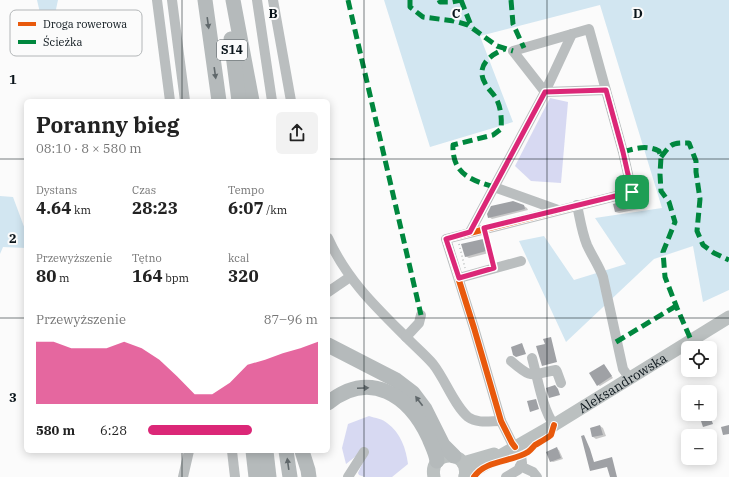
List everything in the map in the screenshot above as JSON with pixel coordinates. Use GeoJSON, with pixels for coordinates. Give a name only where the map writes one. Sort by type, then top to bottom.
{"type":"FeatureCollection","features":[{"type":"Feature","properties":{"kind":"highway","name":"S14"},"geometry":{"type":"LineString","coordinates":[[205,0],[218,99]]}},
{"type":"Feature","properties":{"kind":"highway","name":"S14"},"geometry":{"type":"LineString","coordinates":[[226,0],[239,99]]}},
{"type":"Feature","properties":{"kind":"highway"},"geometry":{"type":"LineString","coordinates":[[233,0],[252,99]]}},
{"type":"Feature","properties":{"kind":"highway"},"geometry":{"type":"LineString","coordinates":[[330,346],[396,380],[413,393],[425,409],[443,445],[459,460]]}},
{"type":"Feature","properties":{"kind":"highway"},"geometry":{"type":"LineString","coordinates":[[330,402],[342,393],[354,388],[379,389],[392,393],[407,405],[422,423],[436,454],[437,461]]}},
{"type":"Feature","properties":{"kind":"highway"},"geometry":{"type":"LineString","coordinates":[[253,453],[256,477]]}},
{"type":"Feature","properties":{"kind":"highway"},"geometry":{"type":"LineString","coordinates":[[266,453],[269,477]]}},
{"type":"Feature","properties":{"kind":"highway"},"geometry":{"type":"LineString","coordinates":[[286,453],[290,477]]}},
{"type":"Feature","properties":{"kind":"highway"},"geometry":{"type":"LineString","coordinates":[[303,453],[308,473]]}},
{"type":"Feature","properties":{"kind":"highway"},"geometry":{"type":"LineString","coordinates":[[308,473],[310,453]]}},
{"type":"Feature","properties":{"kind":"main road","name":"Aleksandrowska"},"geometry":{"type":"LineString","coordinates":[[465,477],[630,379],[729,317]]}},
{"type":"Feature","properties":{"kind":"main road","name":"Aleksandrowska"},"geometry":{"type":"LineString","coordinates":[[437,461],[445,456],[459,460],[515,447]]}},
{"type":"Feature","properties":{"kind":"main road"},"geometry":{"type":"LineString","coordinates":[[459,460],[466,472],[465,477]]}},
{"type":"Feature","properties":{"kind":"main road"},"geometry":{"type":"LineString","coordinates":[[434,477],[434,466],[437,461]]}},
{"type":"Feature","properties":{"kind":"street"},"geometry":{"type":"LineString","coordinates":[[157,0],[170,99]]}},
{"type":"Feature","properties":{"kind":"street"},"geometry":{"type":"LineString","coordinates":[[172,0],[185,99]]}},
{"type":"Feature","properties":{"kind":"street"},"geometry":{"type":"LineString","coordinates":[[258,0],[272,99]]}},
{"type":"Feature","properties":{"kind":"street"},"geometry":{"type":"LineString","coordinates":[[273,0],[291,99]]}},
{"type":"Feature","properties":{"kind":"street"},"geometry":{"type":"LineString","coordinates":[[506,477],[518,470],[522,463],[521,455],[512,443],[501,421],[463,276],[446,239],[484,228],[632,192],[623,152],[589,29],[512,51],[545,92]]}},
{"type":"Feature","properties":{"kind":"street"},"geometry":{"type":"LineString","coordinates":[[470,232],[545,92],[572,34]]}},
{"type":"Feature","properties":{"kind":"street"},"geometry":{"type":"LineString","coordinates":[[545,92],[606,90]]}},
{"type":"Feature","properties":{"kind":"street"},"geometry":{"type":"LineString","coordinates":[[494,187],[558,210]]}},
{"type":"Feature","properties":{"kind":"street"},"geometry":{"type":"LineString","coordinates":[[577,205],[582,232],[603,277],[623,369],[630,379]]}},
{"type":"Feature","properties":{"kind":"street"},"geometry":{"type":"LineString","coordinates":[[330,242],[350,277],[364,295],[433,364],[469,418],[481,422],[501,421]]}},
{"type":"Feature","properties":{"kind":"street"},"geometry":{"type":"LineString","coordinates":[[463,276],[521,261]]}},
{"type":"Feature","properties":{"kind":"street"},"geometry":{"type":"LineString","coordinates":[[330,291],[350,277]]}},
{"type":"Feature","properties":{"kind":"street"},"geometry":{"type":"LineString","coordinates":[[406,337],[419,323],[420,315]]}},
{"type":"Feature","properties":{"kind":"street"},"geometry":{"type":"LineString","coordinates":[[532,358],[549,418],[554,425]]}},
{"type":"Feature","properties":{"kind":"street"},"geometry":{"type":"LineString","coordinates":[[511,361],[526,373],[537,375],[556,370],[561,383]]}},
{"type":"Feature","properties":{"kind":"street"},"geometry":{"type":"LineString","coordinates":[[348,477],[364,452]]}},
{"type":"Feature","properties":{"kind":"street"},"geometry":{"type":"LineString","coordinates":[[182,477],[188,453]]}},
{"type":"Feature","properties":{"kind":"street"},"geometry":{"type":"LineString","coordinates":[[232,453],[235,477]]}},
{"type":"Feature","properties":{"kind":"street"},"geometry":{"type":"LineString","coordinates":[[520,466],[533,472],[537,477]]}},
{"type":"Feature","properties":{"kind":"path"},"geometry":{"type":"LineString","coordinates":[[484,228],[494,268]]}},
{"type":"Feature","properties":{"kind":"path"},"geometry":{"type":"LineString","coordinates":[[456,236],[463,276]]}},
{"type":"Feature","properties":{"kind":"shaded area"},"geometry":{"type":"Polygon","coordinates":[[[37,0],[58,0],[56,10],[39,10],[37,0]]]}},
{"type":"Feature","properties":{"kind":"shaded area"},"geometry":{"type":"Polygon","coordinates":[[[384,0],[729,0],[729,290],[703,302],[693,246],[654,259],[566,342],[519,241],[544,236],[574,280],[626,264],[595,218],[662,208],[600,5],[480,36],[513,122],[430,147],[384,0]]]}},
{"type":"Feature","properties":{"kind":"shaded area"},"geometry":{"type":"Polygon","coordinates":[[[550,98],[568,102],[561,183],[531,181],[515,166],[550,98]]]}},
{"type":"Feature","properties":{"kind":"shaded area"},"geometry":{"type":"Polygon","coordinates":[[[0,196],[13,197],[24,227],[24,248],[3,247],[0,254],[0,196]]]}},
{"type":"Feature","properties":{"kind":"shaded area"},"geometry":{"type":"Polygon","coordinates":[[[369,416],[383,420],[392,427],[399,436],[404,447],[408,464],[392,477],[365,477],[359,475],[358,473],[368,451],[365,449],[346,464],[342,448],[348,424],[369,416]]]}},
{"type":"Feature","properties":{"kind":"building"},"geometry":{"type":"Polygon","coordinates":[[[634,198],[637,207],[615,212],[613,204],[634,198]]]}},
{"type":"Feature","properties":{"kind":"building"},"geometry":{"type":"Polygon","coordinates":[[[513,201],[524,205],[525,209],[488,218],[487,214],[491,206],[513,201]]]}},
{"type":"Feature","properties":{"kind":"building"},"geometry":{"type":"Polygon","coordinates":[[[483,239],[486,251],[465,257],[461,244],[483,239]]]}},
{"type":"Feature","properties":{"kind":"building"},"geometry":{"type":"Polygon","coordinates":[[[551,337],[557,362],[542,366],[536,346],[545,344],[543,339],[551,337]]]}},
{"type":"Feature","properties":{"kind":"building"},"geometry":{"type":"Polygon","coordinates":[[[522,343],[526,354],[516,357],[513,355],[511,347],[522,343]]]}},
{"type":"Feature","properties":{"kind":"building"},"geometry":{"type":"Polygon","coordinates":[[[604,364],[612,376],[597,386],[589,373],[604,364]]]}},
{"type":"Feature","properties":{"kind":"building"},"geometry":{"type":"Polygon","coordinates":[[[555,385],[560,395],[549,398],[546,388],[555,385]]]}},
{"type":"Feature","properties":{"kind":"building"},"geometry":{"type":"Polygon","coordinates":[[[536,399],[539,409],[530,412],[527,401],[536,399]]]}},
{"type":"Feature","properties":{"kind":"building"},"geometry":{"type":"Polygon","coordinates":[[[701,421],[712,421],[713,424],[703,427],[701,421]]]}},
{"type":"Feature","properties":{"kind":"building"},"geometry":{"type":"Polygon","coordinates":[[[600,425],[603,435],[592,437],[590,428],[600,425]]]}},
{"type":"Feature","properties":{"kind":"building"},"geometry":{"type":"Polygon","coordinates":[[[729,425],[729,434],[723,435],[721,427],[729,425]]]}},
{"type":"Feature","properties":{"kind":"building"},"geometry":{"type":"Polygon","coordinates":[[[584,435],[594,462],[612,457],[617,477],[610,477],[607,467],[590,471],[581,436],[584,435]]]}},
{"type":"Feature","properties":{"kind":"building"},"geometry":{"type":"Polygon","coordinates":[[[557,447],[561,458],[550,462],[546,452],[557,447]]]}},
{"type":"Feature","properties":{"kind":"marked path"},"geometry":{"type":"LineString","coordinates":[[348,0],[421,315]]}},
{"type":"Feature","properties":{"kind":"marked path"},"geometry":{"type":"LineString","coordinates":[[410,0],[410,7],[423,17],[454,21],[468,25],[497,46],[513,51]]}},
{"type":"Feature","properties":{"kind":"marked path"},"geometry":{"type":"LineString","coordinates":[[439,0],[440,2],[461,0]]}},
{"type":"Feature","properties":{"kind":"marked path"},"geometry":{"type":"LineString","coordinates":[[461,0],[472,28]]}},
{"type":"Feature","properties":{"kind":"marked path"},"geometry":{"type":"LineString","coordinates":[[511,0],[513,24],[524,48]]}},
{"type":"Feature","properties":{"kind":"marked path"},"geometry":{"type":"LineString","coordinates":[[494,187],[478,182],[464,174],[459,169],[456,163],[453,145],[493,135],[501,129],[499,105],[496,98],[485,83],[482,77],[482,71],[483,66],[490,57],[505,49]]}},
{"type":"Feature","properties":{"kind":"marked path"},"geometry":{"type":"LineString","coordinates":[[661,157],[670,146],[679,143],[689,143],[696,161],[700,199],[697,231],[703,245],[714,253],[729,260]]}},
{"type":"Feature","properties":{"kind":"marked path"},"geometry":{"type":"LineString","coordinates":[[623,152],[637,148],[650,148],[659,151],[661,157],[661,191],[669,202],[675,222],[663,252],[665,277],[691,340]]}},
{"type":"Feature","properties":{"kind":"marked path"},"geometry":{"type":"LineString","coordinates":[[616,342],[676,306]]}},
{"type":"Feature","properties":{"kind":"cycle path"},"geometry":{"type":"LineString","coordinates":[[515,447],[501,421],[446,239],[632,192],[606,90]]}},
{"type":"Feature","properties":{"kind":"cycle path"},"geometry":{"type":"LineString","coordinates":[[474,477],[485,467],[528,452],[535,445],[551,435],[554,425]]}},
{"type":"Feature","properties":{"kind":"route"},"geometry":{"type":"LineString","coordinates":[[606,90],[632,192],[484,228],[494,268],[459,278],[446,239],[470,232],[545,92],[606,90]]}}]}
